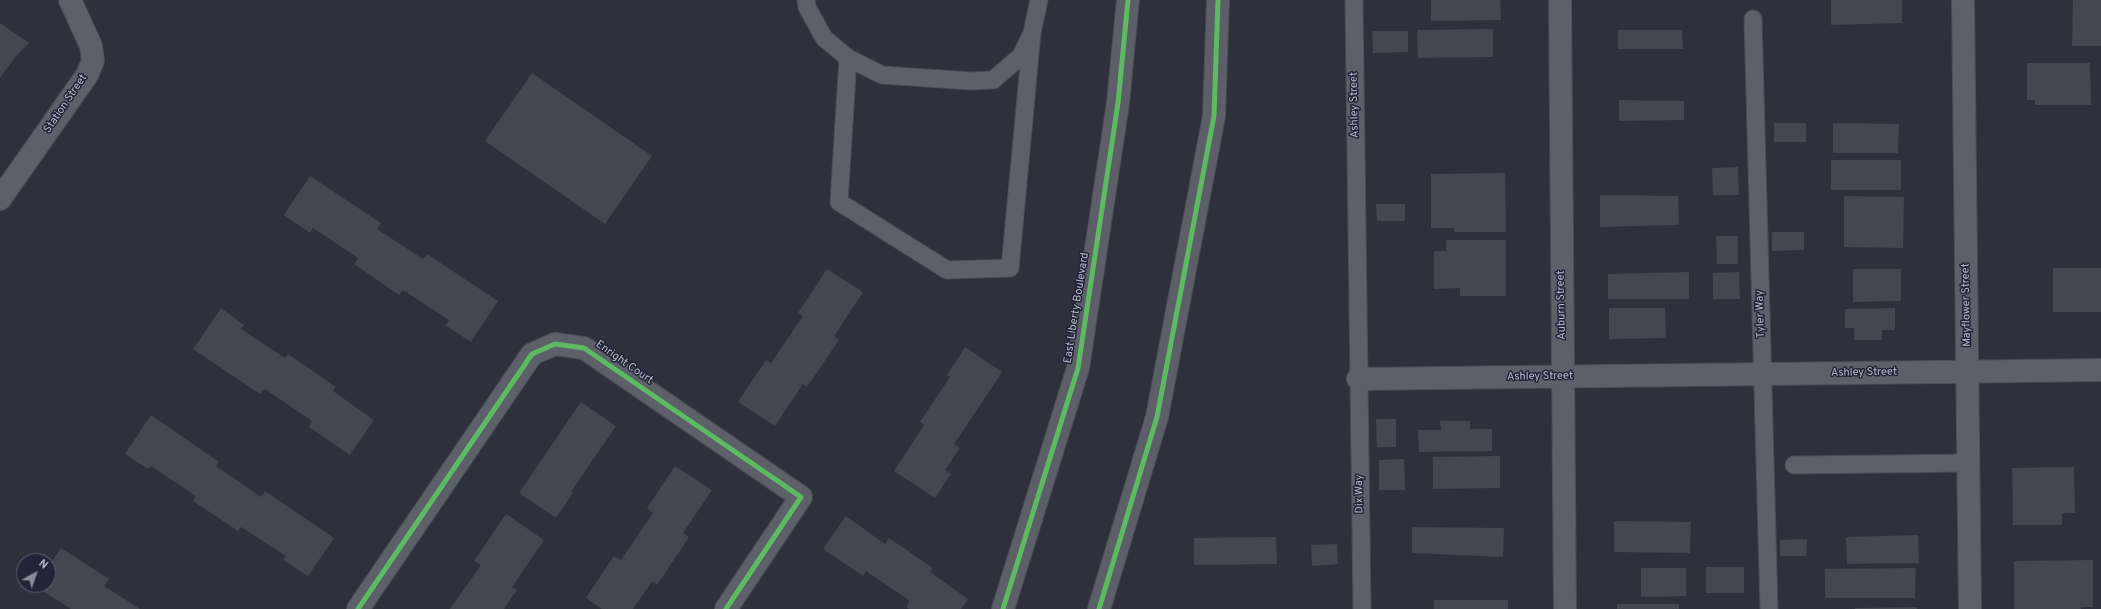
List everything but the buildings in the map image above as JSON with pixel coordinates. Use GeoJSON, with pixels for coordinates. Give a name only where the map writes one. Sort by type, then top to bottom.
{"type":"FeatureCollection","features":[{"type":"Feature","properties":{"kind":"main road","name":"East Liberty Boulevard"},"geometry":{"type":"LineString","coordinates":[[1003,609],[1078,368],[1118,103],[1128,0]]}},
{"type":"Feature","properties":{"kind":"main road"},"geometry":{"type":"LineString","coordinates":[[1099,609],[1157,417],[1214,116],[1218,0]]}},
{"type":"Feature","properties":{"kind":"street","name":"Station Street"},"geometry":{"type":"LineString","coordinates":[[0,199],[86,75],[92,60],[91,46],[70,0]]}},
{"type":"Feature","properties":{"kind":"street","name":"Auburn Street"},"geometry":{"type":"LineString","coordinates":[[1560,0],[1565,609]]}},
{"type":"Feature","properties":{"kind":"street","name":"Mayflower Street"},"geometry":{"type":"LineString","coordinates":[[1963,0],[1970,609]]}},
{"type":"Feature","properties":{"kind":"street","name":"Enright Court"},"geometry":{"type":"LineString","coordinates":[[358,609],[532,354],[555,344],[584,348],[801,497],[726,609]]}},
{"type":"Feature","properties":{"kind":"street","name":"Ashley Street"},"geometry":{"type":"LineString","coordinates":[[1358,379],[2101,370]]}},
{"type":"Feature","properties":{"kind":"lane"},"geometry":{"type":"LineString","coordinates":[[806,0],[807,7],[824,38],[848,58],[882,75],[971,81],[993,80],[1022,56],[1032,33]]}},
{"type":"Feature","properties":{"kind":"lane"},"geometry":{"type":"LineString","coordinates":[[848,58],[839,202],[947,270],[1010,268],[1032,33],[1039,0]]}},
{"type":"Feature","properties":{"kind":"lane","name":"Ashley Street"},"geometry":{"type":"LineString","coordinates":[[1354,0],[1358,379]]}},
{"type":"Feature","properties":{"kind":"lane","name":"Tyler Way"},"geometry":{"type":"LineString","coordinates":[[1753,20],[1769,609]]}},
{"type":"Feature","properties":{"kind":"lane","name":"Dix Way"},"geometry":{"type":"LineString","coordinates":[[1358,379],[1362,609]]}},
{"type":"Feature","properties":{"kind":"lane"},"geometry":{"type":"LineString","coordinates":[[1794,465],[1969,462]]}},
{"type":"Feature","properties":{"kind":"cycle path"},"geometry":{"type":"LineString","coordinates":[[1003,609],[1078,368],[1118,103],[1128,0]]}},
{"type":"Feature","properties":{"kind":"cycle path"},"geometry":{"type":"LineString","coordinates":[[1099,609],[1157,417],[1214,116],[1218,0]]}},
{"type":"Feature","properties":{"kind":"cycle path"},"geometry":{"type":"LineString","coordinates":[[358,609],[532,354],[555,344],[584,348],[801,497],[726,609]]}}]}
